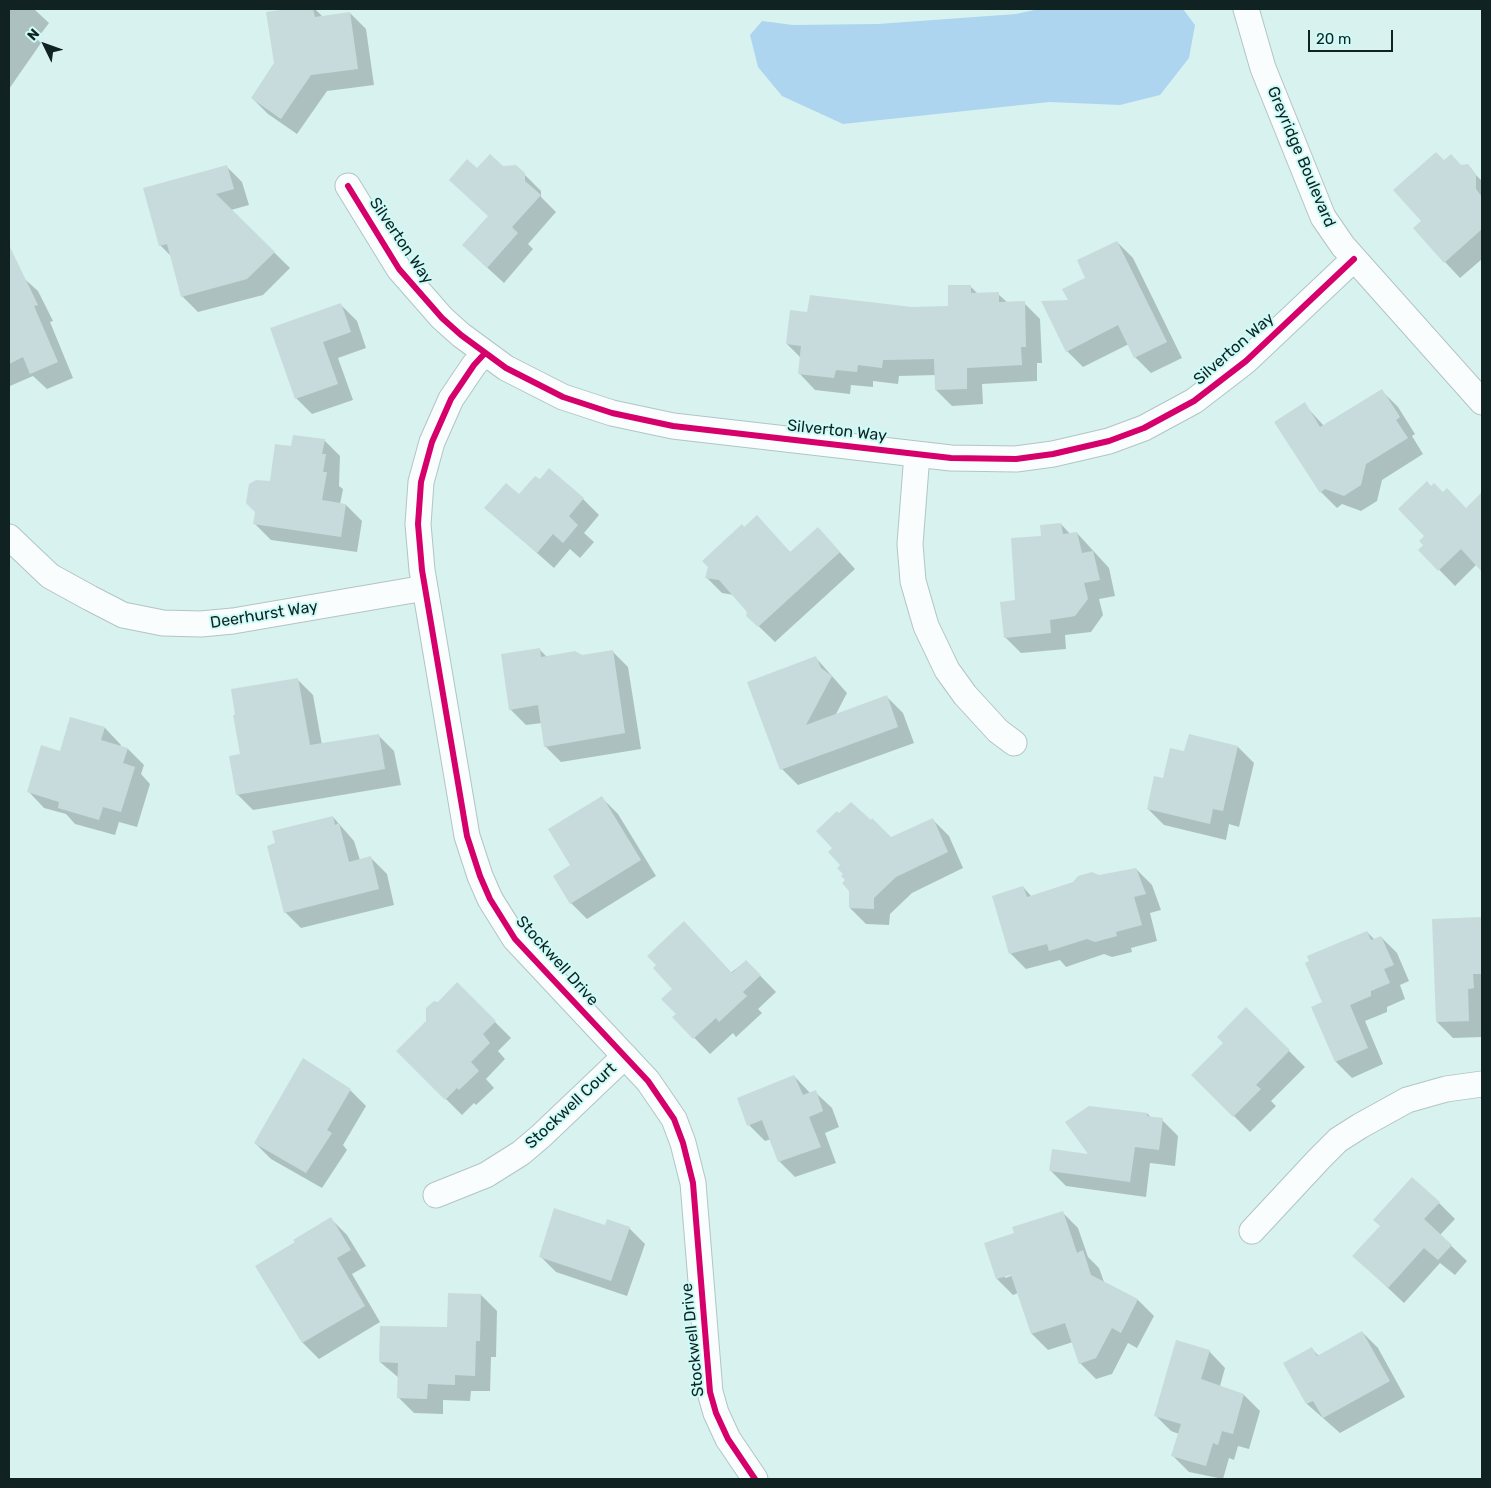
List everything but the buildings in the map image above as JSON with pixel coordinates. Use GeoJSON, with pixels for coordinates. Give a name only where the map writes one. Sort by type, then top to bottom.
{"type":"FeatureCollection","features":[{"type":"Feature","properties":{"kind":"street","name":"Greyridge Boulevard"},"geometry":{"type":"LineString","coordinates":[[1246,9],[1263,68],[1318,204],[1334,234],[1354,259],[1482,402]]}},
{"type":"Feature","properties":{"kind":"street","name":"Silverton Way"},"geometry":{"type":"LineString","coordinates":[[348,186],[388,253],[411,285],[451,327],[485,353],[535,384],[563,397],[635,419],[673,426],[951,458],[1016,459],[1071,450],[1109,441],[1144,428],[1194,402],[1246,362],[1354,259]]}},
{"type":"Feature","properties":{"kind":"street","name":"Stockwell Drive"},"geometry":{"type":"LineString","coordinates":[[485,353],[474,365],[451,399],[428,452],[421,482],[418,524],[425,588],[467,836],[480,876],[498,913],[515,939],[648,1081],[665,1103],[684,1143],[693,1183],[710,1392],[716,1413],[728,1439],[755,1479]]}},
{"type":"Feature","properties":{"kind":"street"},"geometry":{"type":"LineString","coordinates":[[917,454],[909,528],[910,553],[913,581],[926,626],[947,670],[965,695],[984,717],[1014,743]]}},
{"type":"Feature","properties":{"kind":"street","name":"Deerhurst Way"},"geometry":{"type":"LineString","coordinates":[[9,537],[50,576],[82,594],[123,615],[163,622],[201,624],[233,621],[425,588]]}},
{"type":"Feature","properties":{"kind":"street","name":"Stockwell Court"},"geometry":{"type":"LineString","coordinates":[[436,1194],[486,1175],[521,1153],[542,1136],[624,1056]]}},
{"type":"Feature","properties":{"kind":"street"},"geometry":{"type":"LineString","coordinates":[[1252,1231],[1338,1140],[1407,1100],[1446,1089],[1482,1084]]}},
{"type":"Feature","properties":{"kind":"water"},"geometry":{"type":"Polygon","coordinates":[[[1039,9],[1183,9],[1195,25],[1189,58],[1160,95],[1120,105],[1049,102],[843,124],[782,96],[758,67],[750,35],[762,21],[793,25],[878,24],[1016,14],[1039,9]]]}},
{"type":"Feature","properties":{"kind":"cycle path"},"geometry":{"type":"LineString","coordinates":[[348,186],[399,269],[442,318],[461,335],[506,368],[563,397],[612,413],[673,426],[951,458],[1016,459],[1053,454],[1109,441],[1144,428],[1194,401],[1246,361],[1354,259]]}},
{"type":"Feature","properties":{"kind":"cycle path"},"geometry":{"type":"LineString","coordinates":[[485,353],[474,365],[451,399],[432,442],[421,482],[418,524],[422,570],[467,836],[480,876],[490,899],[515,939],[648,1081],[674,1119],[683,1143],[693,1183],[710,1392],[716,1413],[728,1439],[755,1479]]}}]}
